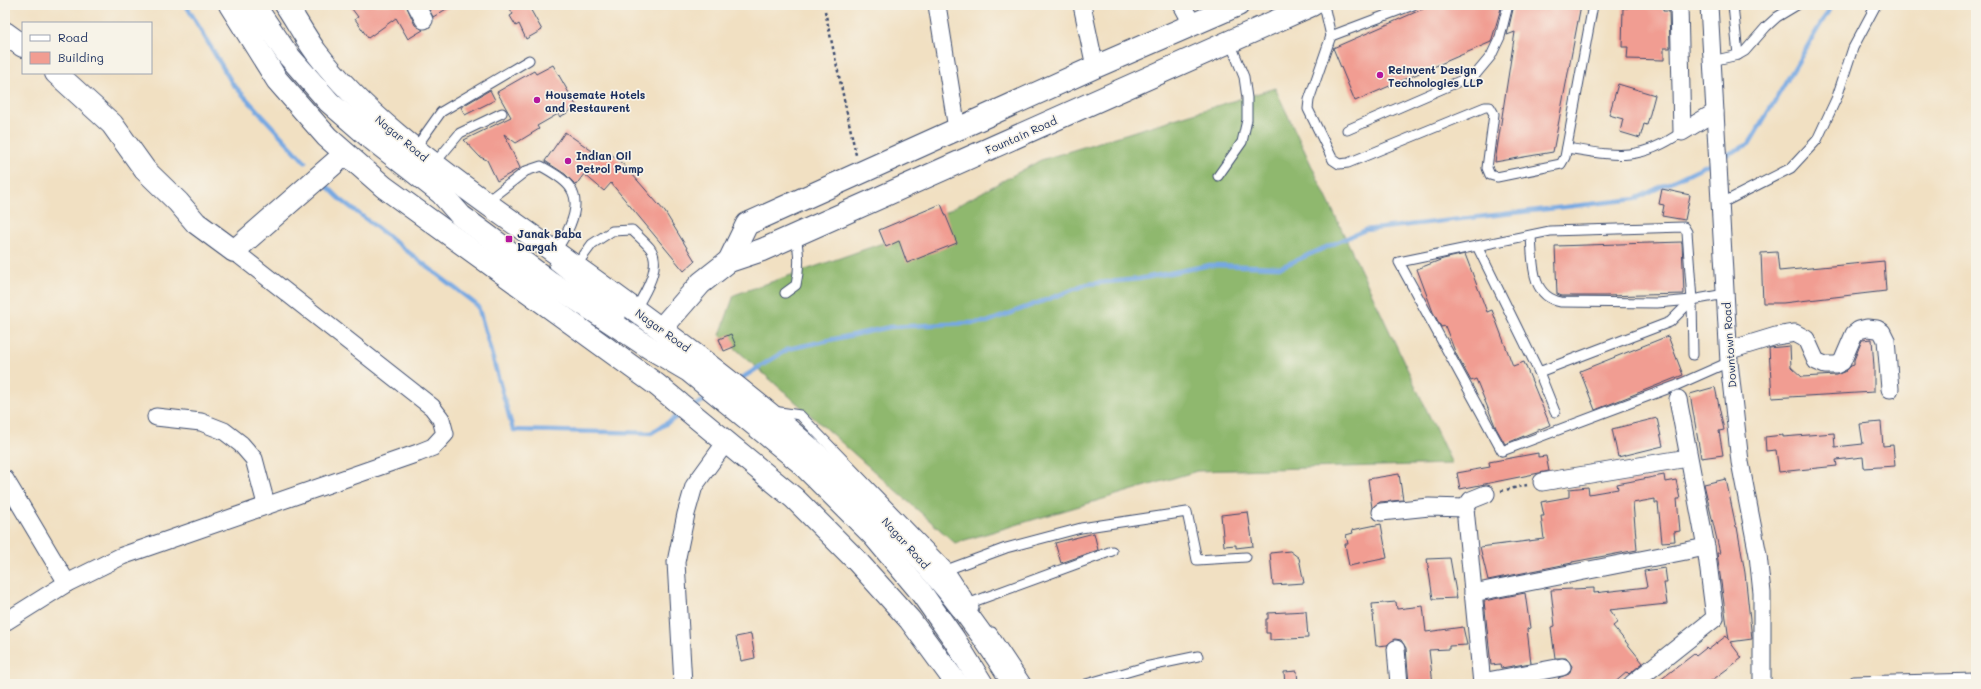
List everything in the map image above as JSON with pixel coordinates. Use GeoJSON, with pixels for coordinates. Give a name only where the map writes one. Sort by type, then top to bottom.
{"type":"FeatureCollection","features":[{"type":"Feature","properties":{"kind":"main road"},"geometry":{"type":"LineString","coordinates":[[230,5],[277,80],[327,137],[403,201],[598,341],[688,410],[794,498],[856,560],[910,620],[957,684]]}},
{"type":"Feature","properties":{"kind":"main road"},"geometry":{"type":"LineString","coordinates":[[254,5],[287,54],[329,102],[367,135],[449,195],[460,216],[550,282],[650,348],[689,371],[723,388],[873,535],[920,591],[954,638],[982,684]]}},
{"type":"Feature","properties":{"kind":"main road","name":"Fountain Road"},"geometry":{"type":"LineString","coordinates":[[729,261],[747,224],[1104,63],[1238,5]]}},
{"type":"Feature","properties":{"kind":"main road","name":"Fountain Road"},"geometry":{"type":"LineString","coordinates":[[662,329],[701,283],[729,261],[762,250],[1312,5]]}},
{"type":"Feature","properties":{"kind":"main road","name":"Nagar Road"},"geometry":{"type":"LineString","coordinates":[[290,8],[315,51],[361,103],[414,150],[434,164],[483,206],[552,256],[575,267],[662,329],[723,388],[762,409],[826,462],[891,526],[947,589],[1000,660],[1014,684]]}},
{"type":"Feature","properties":{"kind":"main road"},"geometry":{"type":"LineString","coordinates":[[5,33],[22,45]]}},
{"type":"Feature","properties":{"kind":"main road"},"geometry":{"type":"LineString","coordinates":[[1104,63],[1123,89]]}},
{"type":"Feature","properties":{"kind":"main road"},"geometry":{"type":"LineString","coordinates":[[57,74],[112,124],[145,170],[178,202],[191,218],[234,251],[346,154]]}},
{"type":"Feature","properties":{"kind":"main road"},"geometry":{"type":"LineString","coordinates":[[598,341],[650,348]]}},
{"type":"Feature","properties":{"kind":"street"},"geometry":{"type":"LineString","coordinates":[[416,5],[424,20]]}},
{"type":"Feature","properties":{"kind":"street"},"geometry":{"type":"LineString","coordinates":[[937,5],[957,129]]}},
{"type":"Feature","properties":{"kind":"street"},"geometry":{"type":"LineString","coordinates":[[1082,5],[1104,63]]}},
{"type":"Feature","properties":{"kind":"street"},"geometry":{"type":"LineString","coordinates":[[1182,5],[1192,25]]}},
{"type":"Feature","properties":{"kind":"street"},"geometry":{"type":"LineString","coordinates":[[1679,5],[1682,132],[1715,112]]}},
{"type":"Feature","properties":{"kind":"street","name":"Downtown Road"},"geometry":{"type":"LineString","coordinates":[[1709,5],[1729,356],[1740,462],[1758,554],[1763,623],[1762,684]]}},
{"type":"Feature","properties":{"kind":"street"},"geometry":{"type":"LineString","coordinates":[[5,622],[67,583],[122,556],[266,504],[423,451],[433,447],[445,434],[441,418],[432,407],[234,251]]}},
{"type":"Feature","properties":{"kind":"street"},"geometry":{"type":"LineString","coordinates":[[1729,356],[1776,336],[1795,333],[1806,339],[1811,353],[1816,361],[1825,366],[1836,365],[1842,362],[1854,334],[1859,330],[1868,328],[1877,329],[1882,332],[1886,340],[1890,389]]}},
{"type":"Feature","properties":{"kind":"street"},"geometry":{"type":"LineString","coordinates":[[1632,684],[1715,618],[1706,547],[1678,399]]}},
{"type":"Feature","properties":{"kind":"street"},"geometry":{"type":"LineString","coordinates":[[156,417],[201,422],[224,431],[241,444],[254,459],[266,504]]}},
{"type":"Feature","properties":{"kind":"street"},"geometry":{"type":"LineString","coordinates":[[683,684],[676,562],[686,514],[694,486],[726,442]]}},
{"type":"Feature","properties":{"kind":"street"},"geometry":{"type":"LineString","coordinates":[[1542,482],[1688,458]]}},
{"type":"Feature","properties":{"kind":"street"},"geometry":{"type":"LineString","coordinates":[[5,479],[67,583]]}},
{"type":"Feature","properties":{"kind":"street"},"geometry":{"type":"LineString","coordinates":[[1486,494],[1471,500],[1465,508],[1482,683],[1562,667]]}},
{"type":"Feature","properties":{"kind":"street"},"geometry":{"type":"LineString","coordinates":[[1381,512],[1429,507],[1465,508]]}},
{"type":"Feature","properties":{"kind":"street"},"geometry":{"type":"LineString","coordinates":[[1473,593],[1706,547]]}},
{"type":"Feature","properties":{"kind":"street"},"geometry":{"type":"LineString","coordinates":[[1396,649],[1399,684]]}},
{"type":"Feature","properties":{"kind":"lane"},"geometry":{"type":"LineString","coordinates":[[1324,5],[1331,36],[1309,100],[1308,109],[1333,160],[1339,164],[1348,163],[1485,107],[1490,108],[1494,114],[1486,168],[1494,177],[1561,164],[1565,158],[1594,5]]}},
{"type":"Feature","properties":{"kind":"lane"},"geometry":{"type":"LineString","coordinates":[[1331,36],[1413,5]]}},
{"type":"Feature","properties":{"kind":"lane"},"geometry":{"type":"LineString","coordinates":[[1347,130],[1476,74],[1491,56],[1500,37],[1508,5]]}},
{"type":"Feature","properties":{"kind":"lane"},"geometry":{"type":"LineString","coordinates":[[1734,5],[1738,55]]}},
{"type":"Feature","properties":{"kind":"lane"},"geometry":{"type":"LineString","coordinates":[[1712,61],[1738,55],[1745,51],[1777,17],[1797,5]]}},
{"type":"Feature","properties":{"kind":"lane"},"geometry":{"type":"LineString","coordinates":[[1720,204],[1791,168],[1817,140],[1837,97],[1853,48],[1876,5]]}},
{"type":"Feature","properties":{"kind":"lane"},"geometry":{"type":"LineString","coordinates":[[1218,176],[1242,142],[1247,120],[1247,98],[1244,77],[1230,42]]}},
{"type":"Feature","properties":{"kind":"lane"},"geometry":{"type":"LineString","coordinates":[[414,150],[441,112],[529,60]]}},
{"type":"Feature","properties":{"kind":"lane"},"geometry":{"type":"LineString","coordinates":[[434,164],[460,133],[502,113]]}},
{"type":"Feature","properties":{"kind":"lane"},"geometry":{"type":"LineString","coordinates":[[1567,148],[1602,154],[1631,155],[1646,151],[1682,132]]}},
{"type":"Feature","properties":{"kind":"lane"},"geometry":{"type":"LineString","coordinates":[[517,237],[483,206],[526,171],[541,166],[556,175],[571,188],[575,200],[573,217],[563,240],[552,256],[622,318],[650,348]]}},
{"type":"Feature","properties":{"kind":"lane"},"geometry":{"type":"LineString","coordinates":[[1693,355],[1692,300],[1687,232],[1684,227],[1550,231],[1398,262],[1502,451],[1674,386],[1729,356]]}},
{"type":"Feature","properties":{"kind":"lane"},"geometry":{"type":"LineString","coordinates":[[575,267],[592,244],[612,231],[632,230],[652,249],[655,268],[648,288],[635,310]]}},
{"type":"Feature","properties":{"kind":"lane"},"geometry":{"type":"LineString","coordinates":[[785,292],[796,285],[799,274],[800,256],[796,235]]}},
{"type":"Feature","properties":{"kind":"lane"},"geometry":{"type":"LineString","coordinates":[[1531,236],[1537,283],[1541,292],[1550,300],[1561,302],[1657,304],[1725,294]]}},
{"type":"Feature","properties":{"kind":"lane"},"geometry":{"type":"LineString","coordinates":[[1477,246],[1539,372],[1555,412]]}},
{"type":"Feature","properties":{"kind":"lane"},"geometry":{"type":"LineString","coordinates":[[1539,372],[1670,322],[1692,300]]}},
{"type":"Feature","properties":{"kind":"lane"},"geometry":{"type":"LineString","coordinates":[[762,409],[800,415],[949,569],[970,603],[1018,668],[1027,684]]}},
{"type":"Feature","properties":{"kind":"lane"},"geometry":{"type":"LineString","coordinates":[[949,569],[1006,548],[1081,528],[1187,512],[1197,560],[1246,557]]}},
{"type":"Feature","properties":{"kind":"lane"},"geometry":{"type":"LineString","coordinates":[[970,603],[1112,551]]}},
{"type":"Feature","properties":{"kind":"lane"},"geometry":{"type":"LineString","coordinates":[[1086,684],[1145,667],[1198,656]]}},
{"type":"Feature","properties":{"kind":"lane"},"geometry":{"type":"LineString","coordinates":[[1854,684],[1854,681],[1910,682],[1976,678]]}},
{"type":"Feature","properties":{"kind":"path"},"geometry":{"type":"LineString","coordinates":[[825,11],[860,173]]}},
{"type":"Feature","properties":{"kind":"path"},"geometry":{"type":"LineString","coordinates":[[1486,494],[1542,482]]}},
{"type":"Feature","properties":{"kind":"green space"},"geometry":{"type":"Polygon","coordinates":[[[1275,88],[1452,464],[1197,471],[955,543],[720,335],[734,295],[900,237],[1041,160],[1275,88]]]}},
{"type":"Feature","properties":{"kind":"building"},"geometry":{"type":"Polygon","coordinates":[[[349,5],[406,5],[415,25],[423,30],[408,39],[396,18],[368,38],[355,19],[358,17],[349,5]]]}},
{"type":"Feature","properties":{"kind":"building"},"geometry":{"type":"Polygon","coordinates":[[[427,5],[453,5],[433,17],[427,5]]]}},
{"type":"Feature","properties":{"kind":"building"},"geometry":{"type":"Polygon","coordinates":[[[508,5],[528,5],[542,30],[526,39],[519,24],[516,26],[510,16],[513,14],[508,5]]]}},
{"type":"Feature","properties":{"kind":"building"},"geometry":{"type":"Polygon","coordinates":[[[1432,5],[1502,5],[1491,42],[1355,101],[1333,48],[1432,5]]]}},
{"type":"Feature","properties":{"kind":"building"},"geometry":{"type":"Polygon","coordinates":[[[1514,5],[1581,5],[1553,152],[1495,162],[1515,32],[1507,35],[1514,5]]]}},
{"type":"Feature","properties":{"kind":"building"},"geometry":{"type":"Polygon","coordinates":[[[1628,5],[1663,5],[1663,11],[1669,11],[1670,48],[1664,48],[1664,60],[1627,59],[1628,47],[1622,47],[1623,8],[1628,8],[1628,5]]]}},
{"type":"Feature","properties":{"kind":"building","name":"Housemate Hotels and Restaurent"},"geometry":{"type":"Polygon","coordinates":[[[553,65],[577,107],[560,117],[558,114],[537,126],[539,129],[516,143],[504,134],[520,168],[497,181],[487,160],[480,157],[464,140],[511,117],[497,92],[534,71],[536,74],[553,65]]]}},
{"type":"Feature","properties":{"kind":"building"},"geometry":{"type":"Polygon","coordinates":[[[1618,84],[1655,95],[1647,125],[1644,124],[1640,138],[1620,132],[1623,119],[1609,115],[1618,84]]]}},
{"type":"Feature","properties":{"kind":"building"},"geometry":{"type":"Polygon","coordinates":[[[490,90],[495,100],[465,115],[461,107],[490,90]]]}},
{"type":"Feature","properties":{"kind":"building"},"geometry":{"type":"Polygon","coordinates":[[[565,132],[605,160],[610,153],[625,166],[665,212],[695,261],[684,271],[611,183],[604,191],[584,174],[576,185],[565,174],[545,161],[565,132]]]}},
{"type":"Feature","properties":{"kind":"building"},"geometry":{"type":"Polygon","coordinates":[[[1662,189],[1690,195],[1685,220],[1662,216],[1664,205],[1659,204],[1662,189]]]}},
{"type":"Feature","properties":{"kind":"building"},"geometry":{"type":"Polygon","coordinates":[[[941,204],[957,243],[907,263],[899,241],[886,247],[879,230],[941,204]]]}},
{"type":"Feature","properties":{"kind":"building"},"geometry":{"type":"Polygon","coordinates":[[[1682,242],[1684,294],[1562,296],[1557,294],[1555,246],[1682,242]]]}},
{"type":"Feature","properties":{"kind":"building"},"geometry":{"type":"Polygon","coordinates":[[[1777,252],[1779,271],[1884,261],[1886,291],[1783,303],[1763,303],[1761,253],[1777,252]]]}},
{"type":"Feature","properties":{"kind":"building"},"geometry":{"type":"Polygon","coordinates":[[[1465,254],[1487,312],[1492,310],[1513,366],[1524,362],[1550,425],[1505,444],[1496,428],[1476,379],[1471,381],[1456,354],[1445,326],[1441,327],[1433,312],[1417,269],[1443,259],[1465,254]]]}},
{"type":"Feature","properties":{"kind":"building"},"geometry":{"type":"Polygon","coordinates":[[[731,334],[736,346],[724,351],[719,339],[731,334]]]}},
{"type":"Feature","properties":{"kind":"building"},"geometry":{"type":"Polygon","coordinates":[[[1668,336],[1683,375],[1595,410],[1580,371],[1668,336]]]}},
{"type":"Feature","properties":{"kind":"building"},"geometry":{"type":"Polygon","coordinates":[[[1872,339],[1874,392],[1772,398],[1769,348],[1790,346],[1791,367],[1802,377],[1836,375],[1846,371],[1854,365],[1854,360],[1862,340],[1872,339]]]}},
{"type":"Feature","properties":{"kind":"building"},"geometry":{"type":"Polygon","coordinates":[[[1715,387],[1724,430],[1719,431],[1723,455],[1701,458],[1690,394],[1715,387]]]}},
{"type":"Feature","properties":{"kind":"building"},"geometry":{"type":"Polygon","coordinates":[[[1657,418],[1663,446],[1618,457],[1612,429],[1657,418]]]}},
{"type":"Feature","properties":{"kind":"building"},"geometry":{"type":"Polygon","coordinates":[[[1881,422],[1883,446],[1893,445],[1895,466],[1864,468],[1863,457],[1836,460],[1837,466],[1779,472],[1776,450],[1766,451],[1765,437],[1783,435],[1783,437],[1834,433],[1835,447],[1863,444],[1860,424],[1881,422]]]}},
{"type":"Feature","properties":{"kind":"building"},"geometry":{"type":"Polygon","coordinates":[[[1538,453],[1538,457],[1546,456],[1549,471],[1460,489],[1457,473],[1490,467],[1489,462],[1538,453]]]}},
{"type":"Feature","properties":{"kind":"building"},"geometry":{"type":"Polygon","coordinates":[[[1399,474],[1403,500],[1380,502],[1372,508],[1368,479],[1399,474]]]}},
{"type":"Feature","properties":{"kind":"building"},"geometry":{"type":"Polygon","coordinates":[[[1664,475],[1665,482],[1676,480],[1680,499],[1677,499],[1680,531],[1674,532],[1675,541],[1662,542],[1658,503],[1655,503],[1655,499],[1633,503],[1637,550],[1488,580],[1480,547],[1544,539],[1541,516],[1544,516],[1541,502],[1569,497],[1569,489],[1588,487],[1589,494],[1618,489],[1617,484],[1664,475]]]}},
{"type":"Feature","properties":{"kind":"building"},"geometry":{"type":"Polygon","coordinates":[[[1726,479],[1737,527],[1745,573],[1752,639],[1730,642],[1742,658],[1707,684],[1655,684],[1694,654],[1696,656],[1706,648],[1708,650],[1726,636],[1729,640],[1717,553],[1720,553],[1704,484],[1726,479]]]}},
{"type":"Feature","properties":{"kind":"building"},"geometry":{"type":"Polygon","coordinates":[[[1248,512],[1253,546],[1236,548],[1236,545],[1224,546],[1221,515],[1248,512]]]}},
{"type":"Feature","properties":{"kind":"building"},"geometry":{"type":"Polygon","coordinates":[[[1381,524],[1387,558],[1349,566],[1345,544],[1348,544],[1346,535],[1353,533],[1352,530],[1381,524]]]}},
{"type":"Feature","properties":{"kind":"building"},"geometry":{"type":"Polygon","coordinates":[[[1094,533],[1098,550],[1061,563],[1055,543],[1094,533]]]}},
{"type":"Feature","properties":{"kind":"building"},"geometry":{"type":"Polygon","coordinates":[[[1290,551],[1299,558],[1304,583],[1273,585],[1270,553],[1290,551]]]}},
{"type":"Feature","properties":{"kind":"building"},"geometry":{"type":"Polygon","coordinates":[[[1450,558],[1457,598],[1433,599],[1427,559],[1450,558]]]}},
{"type":"Feature","properties":{"kind":"building"},"geometry":{"type":"Polygon","coordinates":[[[1665,568],[1667,583],[1664,583],[1667,604],[1609,610],[1618,622],[1613,626],[1643,663],[1629,674],[1627,672],[1613,684],[1563,684],[1558,678],[1569,674],[1572,666],[1566,658],[1555,658],[1551,627],[1555,626],[1551,590],[1594,588],[1594,593],[1647,587],[1644,571],[1665,568]]]}},
{"type":"Feature","properties":{"kind":"building"},"geometry":{"type":"Polygon","coordinates":[[[1525,593],[1530,628],[1527,629],[1531,663],[1501,668],[1500,664],[1491,665],[1484,601],[1525,593]]]}},
{"type":"Feature","properties":{"kind":"building"},"geometry":{"type":"Polygon","coordinates":[[[1396,602],[1397,609],[1423,606],[1426,632],[1463,627],[1467,645],[1449,646],[1449,649],[1429,650],[1433,684],[1409,684],[1406,648],[1401,640],[1395,639],[1387,645],[1376,646],[1372,604],[1396,602]]]}},
{"type":"Feature","properties":{"kind":"building"},"geometry":{"type":"Polygon","coordinates":[[[1306,611],[1308,638],[1270,640],[1270,633],[1266,633],[1266,619],[1268,619],[1268,613],[1306,611]]]}},
{"type":"Feature","properties":{"kind":"building"},"geometry":{"type":"Polygon","coordinates":[[[751,634],[755,658],[741,661],[736,637],[751,634]]]}},
{"type":"Feature","properties":{"kind":"building"},"geometry":{"type":"Polygon","coordinates":[[[1297,671],[1298,684],[1285,684],[1284,672],[1297,671]]]}},
{"type":"Feature","properties":{"kind":"waterway"},"geometry":{"type":"LineString","coordinates":[[186,5],[232,83],[305,162]]}},
{"type":"Feature","properties":{"kind":"waterway"},"geometry":{"type":"LineString","coordinates":[[1722,157],[1749,144],[1832,5]]}},
{"type":"Feature","properties":{"kind":"waterway"},"geometry":{"type":"LineString","coordinates":[[737,381],[788,349],[890,327],[987,322],[1088,284],[1139,279],[1210,265],[1281,267],[1365,230],[1635,199],[1715,161]]}},
{"type":"Feature","properties":{"kind":"waterway"},"geometry":{"type":"LineString","coordinates":[[323,182],[340,199],[478,306],[513,430],[651,433],[683,413]]}},
{"type":"Feature","properties":{"kind":"waterway"},"geometry":{"type":"LineString","coordinates":[[694,406],[710,397]]}},
{"type":"Feature","properties":{"kind":"place","name":"Reinvent Design Technologies LLP"},"geometry":{"type":"Point","coordinates":[1380,75]}},
{"type":"Feature","properties":{"kind":"place","name":"Housemate Hotels and Restaurent"},"geometry":{"type":"Point","coordinates":[537,100]}},
{"type":"Feature","properties":{"kind":"place","name":"Indian Oil Petrol Pump"},"geometry":{"type":"Point","coordinates":[568,161]}},
{"type":"Feature","properties":{"kind":"place","name":"Janak Baba Dargah"},"geometry":{"type":"Point","coordinates":[509,239]}}]}
